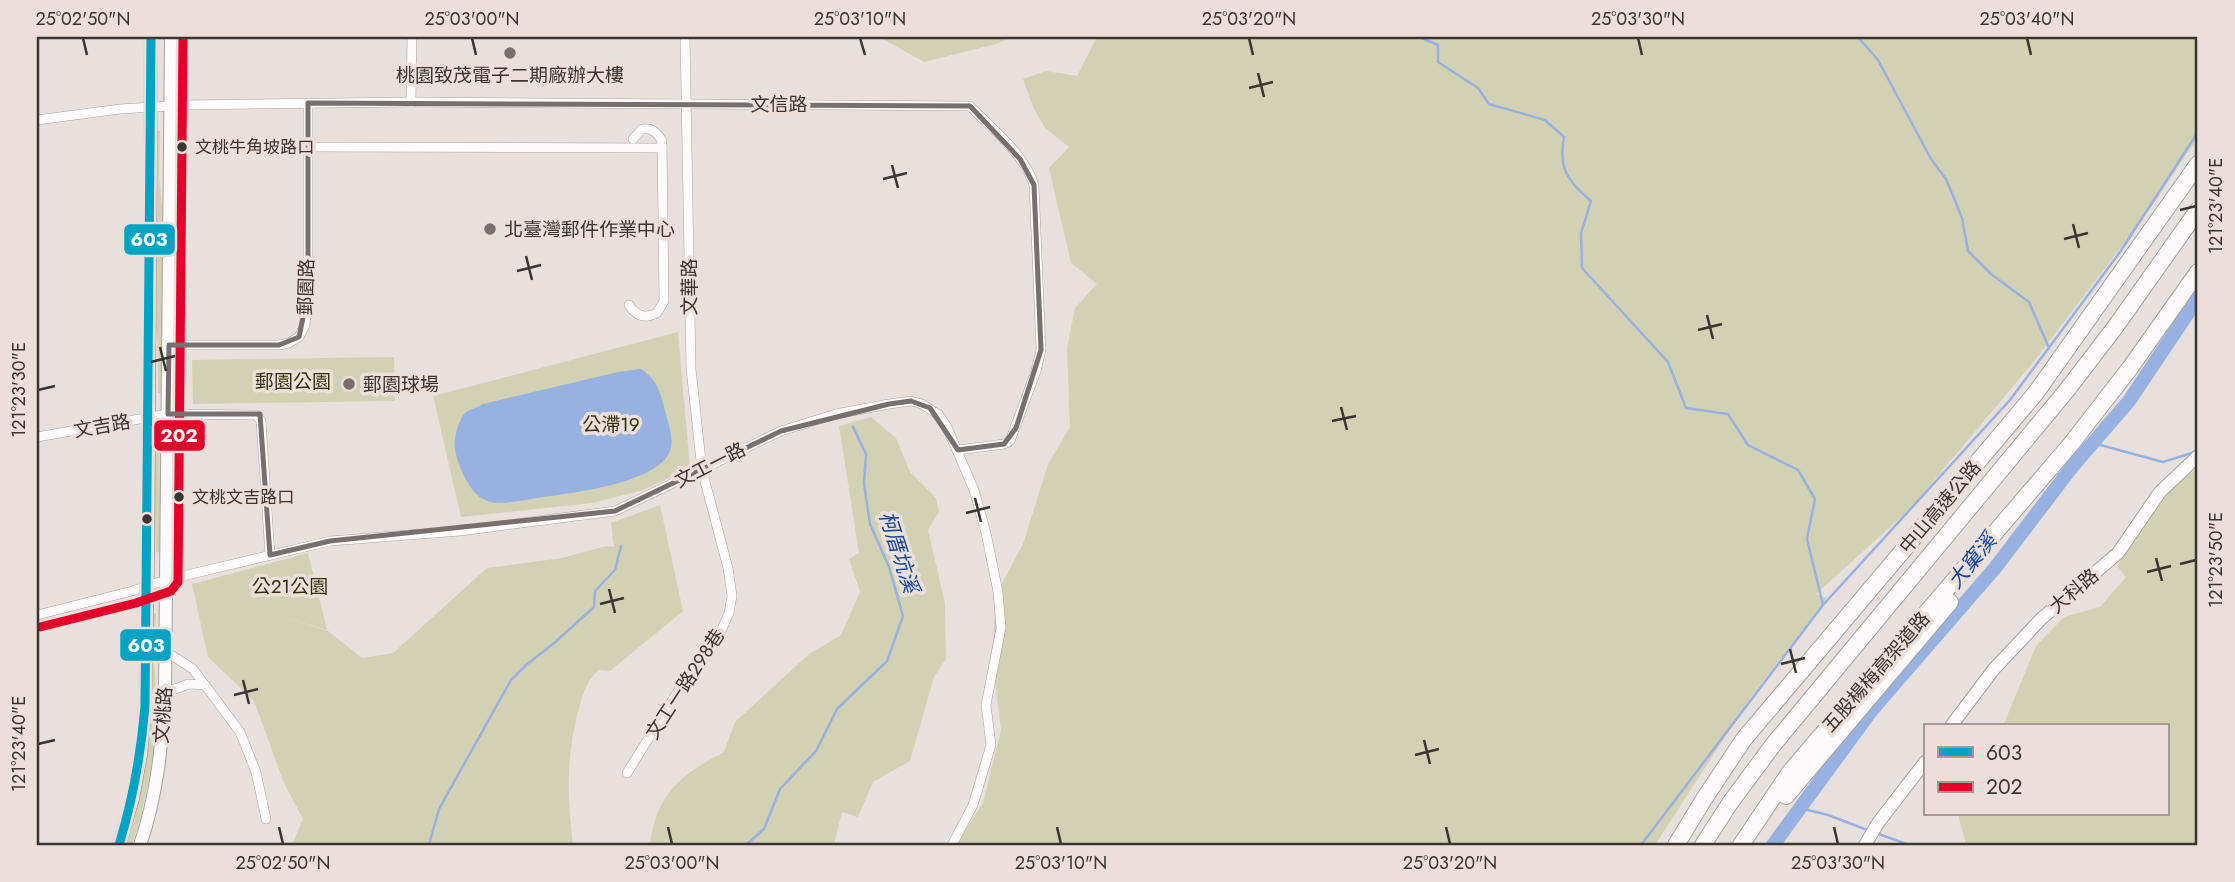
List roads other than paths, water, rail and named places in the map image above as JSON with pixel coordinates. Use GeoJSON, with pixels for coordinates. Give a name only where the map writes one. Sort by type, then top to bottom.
{"type":"FeatureCollection","features":[{"type":"Feature","properties":{"kind":"highway","name":"中山高速公路"},"geometry":{"type":"LineString","coordinates":[[1676,845],[1744,739],[2035,394],[2198,164]]}},
{"type":"Feature","properties":{"kind":"highway","name":"中山高速公路"},"geometry":{"type":"LineString","coordinates":[[1703,845],[1773,745],[2067,390],[2116,326],[2198,209]]}},
{"type":"Feature","properties":{"kind":"highway","name":"五股楊梅高架道路"},"geometry":{"type":"LineString","coordinates":[[1741,845],[1790,772],[2071,444],[2130,368],[2198,272]]}},
{"type":"Feature","properties":{"kind":"highway","name":"五股楊梅高架道路"},"geometry":{"type":"LineString","coordinates":[[1750,845],[1798,780],[2079,450],[2139,374],[2198,287]]}},
{"type":"Feature","properties":{"kind":"street","name":"文桃路"},"geometry":{"type":"LineString","coordinates":[[119,845],[133,797],[141,754],[148,587],[151,37]]}},
{"type":"Feature","properties":{"kind":"street","name":"文桃路"},"geometry":{"type":"LineString","coordinates":[[140,845],[155,791],[165,693],[171,37]]}},
{"type":"Feature","properties":{"kind":"street"},"geometry":{"type":"LineString","coordinates":[[411,102],[412,37]]}},
{"type":"Feature","properties":{"kind":"street","name":"文華路"},"geometry":{"type":"LineString","coordinates":[[685,37],[689,341],[702,470]]}},
{"type":"Feature","properties":{"kind":"street","name":"文信路"},"geometry":{"type":"LineString","coordinates":[[37,120],[170,105],[411,102],[970,106],[1020,159],[1032,178],[1035,193],[1041,350],[1036,372],[1010,441],[958,450]]}},
{"type":"Feature","properties":{"kind":"street","name":"郵園路"},"geometry":{"type":"LineString","coordinates":[[169,345],[279,345],[299,337],[305,325],[307,301],[308,103]]}},
{"type":"Feature","properties":{"kind":"street"},"geometry":{"type":"LineString","coordinates":[[629,305],[639,316],[646,317],[657,313],[663,306],[662,141],[654,130],[642,129],[633,139]]}},
{"type":"Feature","properties":{"kind":"street"},"geometry":{"type":"LineString","coordinates":[[308,147],[662,148]]}},
{"type":"Feature","properties":{"kind":"street","name":"文工一路"},"geometry":{"type":"LineString","coordinates":[[37,615],[166,580],[330,541],[460,531],[615,511],[780,431],[836,414],[900,402],[922,404],[939,415],[958,450],[974,490],[998,592],[1001,628],[986,705],[991,745],[973,805],[952,845]]}},
{"type":"Feature","properties":{"kind":"street","name":"文吉路"},"geometry":{"type":"LineString","coordinates":[[37,437],[168,414],[252,414],[259,418],[270,555]]}},
{"type":"Feature","properties":{"kind":"street","name":"大科路"},"geometry":{"type":"LineString","coordinates":[[1952,724],[1994,668],[2041,619],[2118,553],[2160,492],[2194,460]]}},
{"type":"Feature","properties":{"kind":"street","name":"文工一路298巷"},"geometry":{"type":"LineString","coordinates":[[628,773],[730,613],[732,596],[728,568],[702,470]]}},
{"type":"Feature","properties":{"kind":"street"},"geometry":{"type":"LineString","coordinates":[[165,651],[193,669],[240,732],[256,772],[266,819]]}},
{"type":"Feature","properties":{"kind":"street"},"geometry":{"type":"LineString","coordinates":[[165,693],[178,686],[205,685]]}},
{"type":"Feature","properties":{"kind":"street"},"geometry":{"type":"LineString","coordinates":[[1867,842],[1878,823],[1924,763]]}},
{"type":"Feature","properties":{"kind":"water","name":"公滯19"},"geometry":{"type":"Polygon","coordinates":[[[641,369],[652,378],[658,388],[671,437],[670,451],[662,462],[649,471],[613,485],[502,503],[483,499],[466,481],[455,450],[455,436],[466,413],[483,404],[641,369]]]}},
{"type":"Feature","properties":{"kind":"waterway"},"geometry":{"type":"LineString","coordinates":[[1419,37],[1438,45],[1438,62],[1478,88],[1489,104],[1545,120],[1564,137],[1562,157],[1567,174],[1591,201],[1581,233],[1582,268],[1668,362],[1686,408],[1728,414],[1748,445],[1798,470],[1815,499],[1807,539],[1823,605],[1641,845]]}},
{"type":"Feature","properties":{"kind":"waterway"},"geometry":{"type":"LineString","coordinates":[[1858,37],[1878,60],[1931,159],[1946,179],[1962,218],[1968,251],[1991,274],[2029,302],[2049,348]]}},
{"type":"Feature","properties":{"kind":"waterway"},"geometry":{"type":"LineString","coordinates":[[1823,605],[2010,400],[2120,252],[2198,132]]}},
{"type":"Feature","properties":{"kind":"waterway","name":"大窠溪"},"geometry":{"type":"LineString","coordinates":[[1773,845],[1871,711],[1995,568],[2072,467],[2129,401],[2198,298]]}},
{"type":"Feature","properties":{"kind":"waterway","name":"柯厝坑溪"},"geometry":{"type":"LineString","coordinates":[[746,845],[764,829],[780,789],[816,751],[837,709],[887,661],[903,616],[889,567],[870,524],[864,483],[866,454],[853,427]]}},
{"type":"Feature","properties":{"kind":"waterway"},"geometry":{"type":"LineString","coordinates":[[2093,443],[2163,462],[2195,452]]}},
{"type":"Feature","properties":{"kind":"waterway"},"geometry":{"type":"LineString","coordinates":[[429,845],[439,809],[511,680],[594,607],[595,591],[615,570],[621,546]]}},
{"type":"Feature","properties":{"kind":"waterway"},"geometry":{"type":"LineString","coordinates":[[1800,808],[1870,831]]}},
{"type":"Feature","properties":{"kind":"waterway"},"geometry":{"type":"LineString","coordinates":[[1876,833],[1909,845]]}},
{"type":"Feature","properties":{"kind":"place","name":"桃園致茂電子二期廠辦大樓"},"geometry":{"type":"Point","coordinates":[510,53]}},
{"type":"Feature","properties":{"kind":"place","name":"文桃牛角坡路口"},"geometry":{"type":"Point","coordinates":[182,147]}},
{"type":"Feature","properties":{"kind":"place","name":"北臺灣郵件作業中心"},"geometry":{"type":"Point","coordinates":[490,229]}},
{"type":"Feature","properties":{"kind":"place","name":"郵園球場"},"geometry":{"type":"Point","coordinates":[349,384]}},
{"type":"Feature","properties":{"kind":"place","name":"文桃文吉路口"},"geometry":{"type":"Point","coordinates":[179,497]}},
{"type":"Feature","properties":{"kind":"park label","name":"郵園公園"},"geometry":{"type":"Point","coordinates":[293,381]}},
{"type":"Feature","properties":{"kind":"park label","name":"公21公園"},"geometry":{"type":"Point","coordinates":[290,586]}}]}
